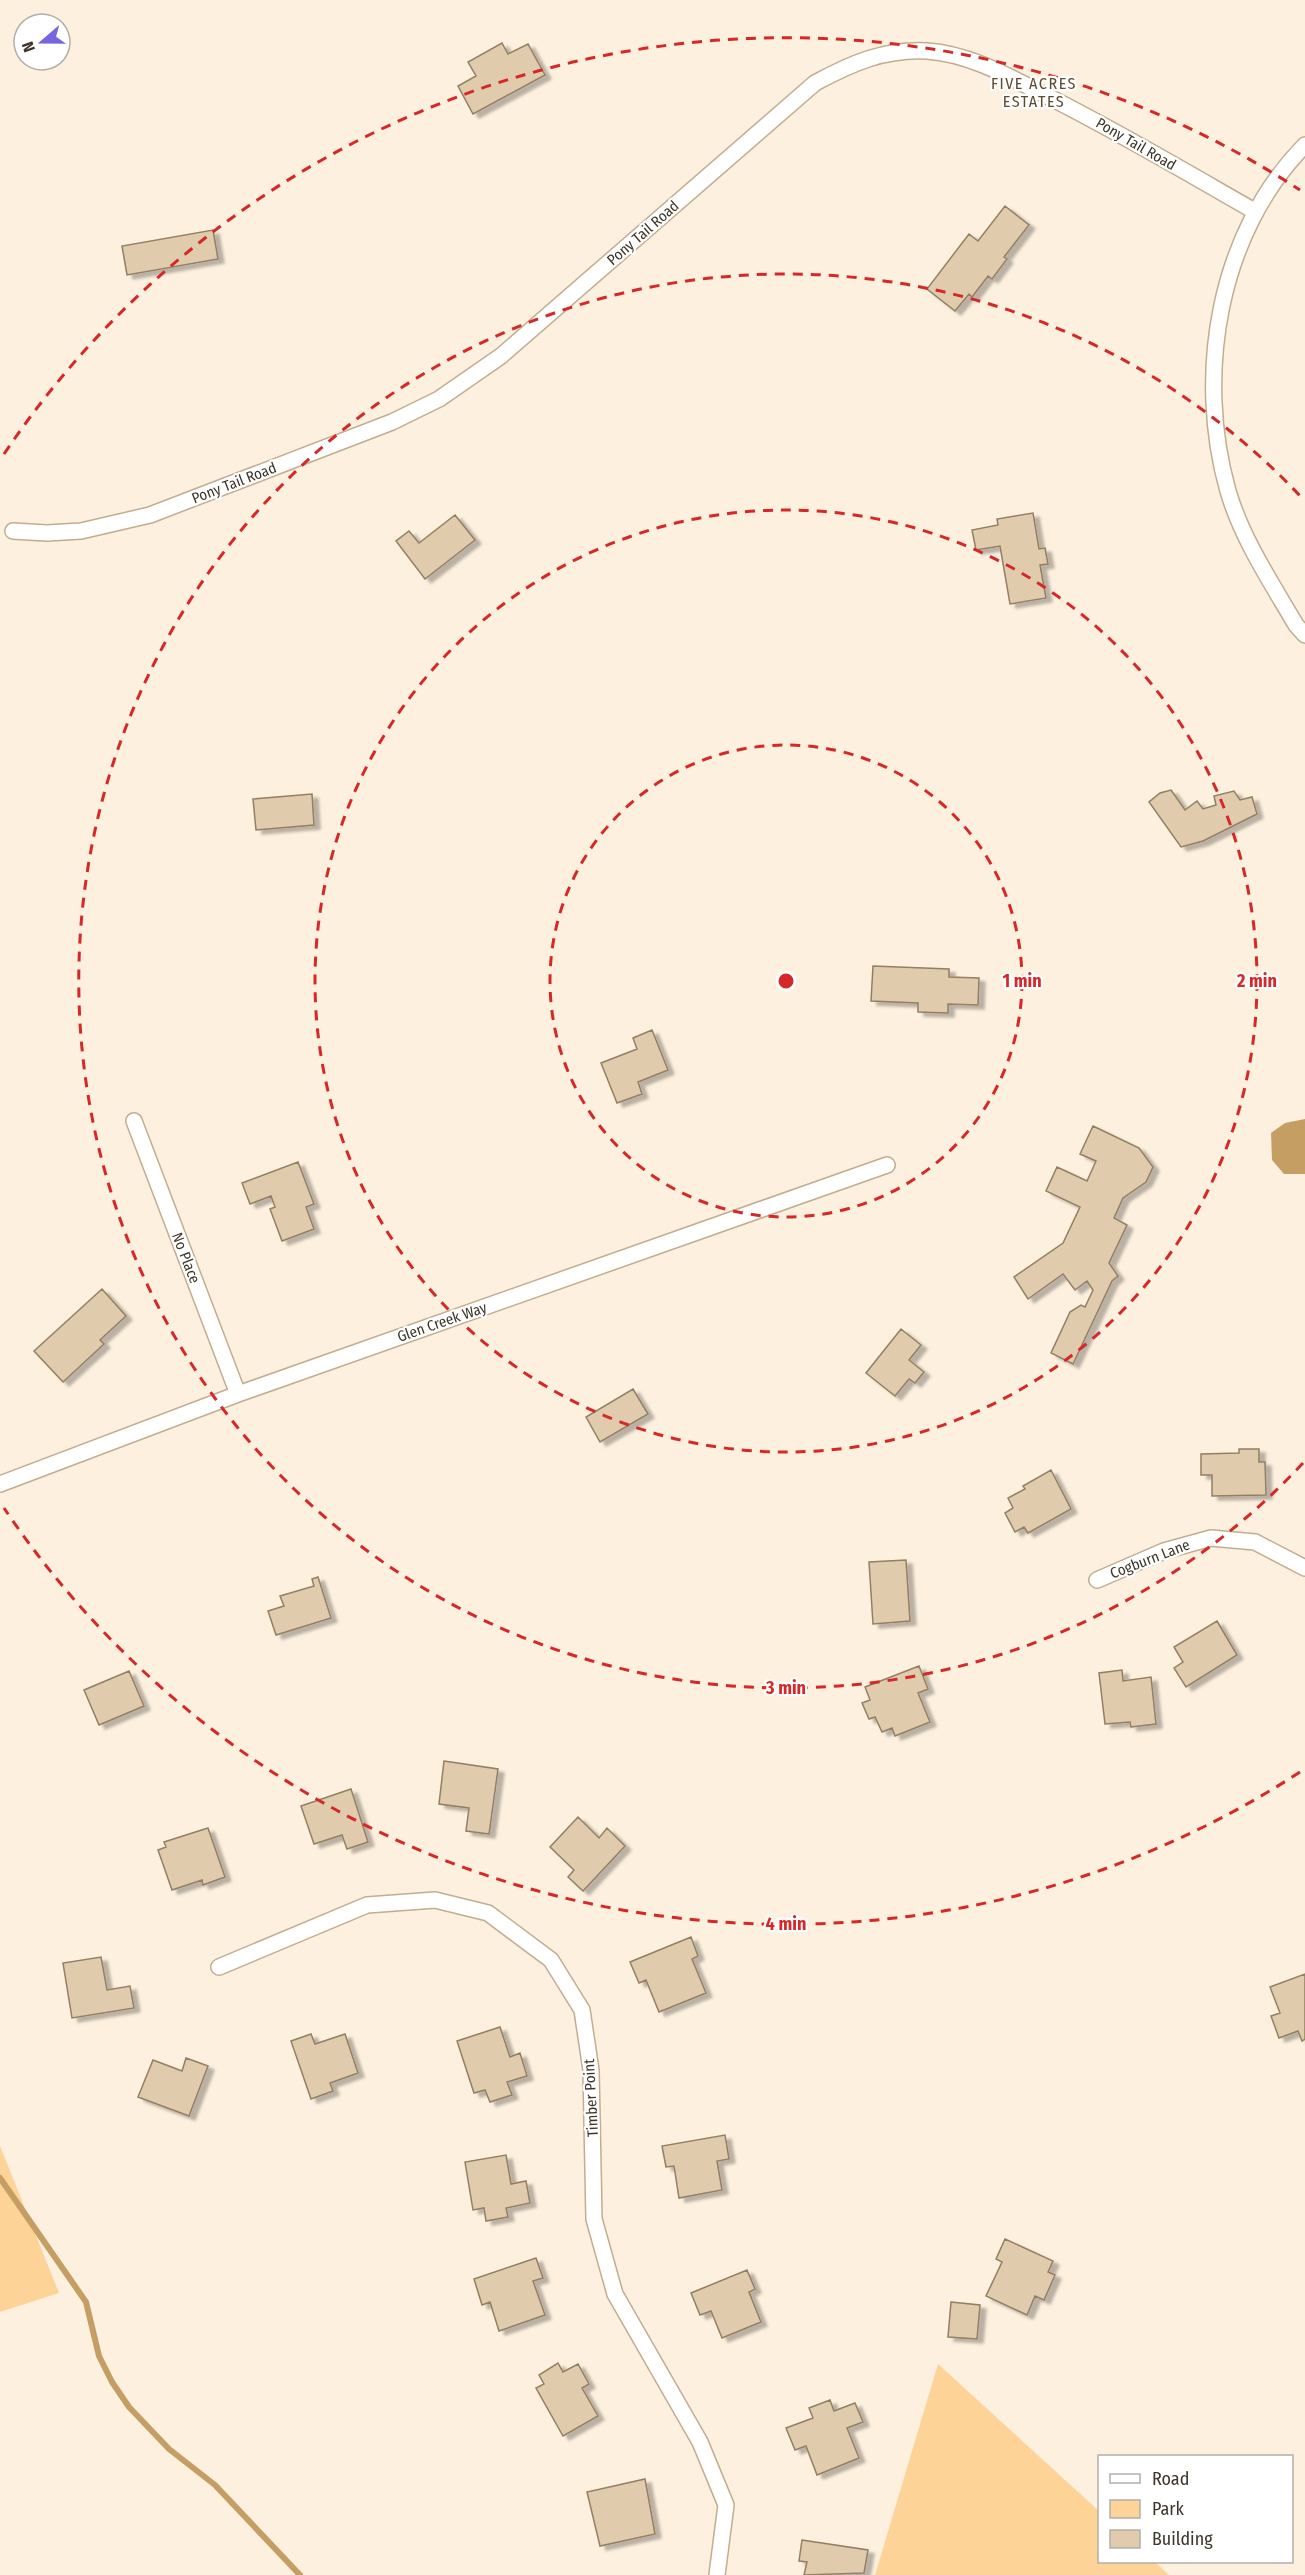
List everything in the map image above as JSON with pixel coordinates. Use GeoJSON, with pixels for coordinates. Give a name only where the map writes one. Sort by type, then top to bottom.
{"type":"FeatureCollection","features":[{"type":"Feature","properties":{"kind":"street","name":"Pony Tail Road"},"geometry":{"type":"LineString","coordinates":[[13,531],[47,533],[81,531],[150,515],[392,422],[439,399],[501,357],[815,83],[851,64],[889,53],[927,51],[965,58],[991,68],[1090,117],[1256,212]]}},
{"type":"Feature","properties":{"kind":"street"},"geometry":{"type":"LineString","coordinates":[[1305,145],[1293,157],[1256,212],[1233,266],[1218,320],[1212,375],[1216,438],[1228,492],[1252,550],[1296,625],[1305,634]]}},
{"type":"Feature","properties":{"kind":"street","name":"No Place"},"geometry":{"type":"LineString","coordinates":[[134,1121],[238,1394]]}},
{"type":"Feature","properties":{"kind":"street","name":"Glen Creek Way"},"geometry":{"type":"LineString","coordinates":[[0,1484],[238,1394],[887,1166]]}},
{"type":"Feature","properties":{"kind":"street","name":"Cogburn Lane"},"geometry":{"type":"LineString","coordinates":[[1097,1580],[1164,1551],[1211,1538],[1255,1542],[1305,1568]]}},
{"type":"Feature","properties":{"kind":"street","name":"Timber Point"},"geometry":{"type":"LineString","coordinates":[[219,1967],[367,1905],[435,1900],[488,1913],[551,1960],[582,2010],[591,2070],[594,2219],[615,2294],[700,2442],[726,2505],[717,2575]]}},
{"type":"Feature","properties":{"kind":"green space"},"geometry":{"type":"Polygon","coordinates":[[[0,2146],[59,2293],[0,2312],[0,2146]]]}},
{"type":"Feature","properties":{"kind":"green space"},"geometry":{"type":"Polygon","coordinates":[[[938,2364],[1098,2510],[1098,2563],[1156,2563],[1169,2575],[875,2575],[938,2364]]]}},
{"type":"Feature","properties":{"kind":"shaded area"},"geometry":{"type":"Polygon","coordinates":[[[1305,1119],[1305,1174],[1284,1174],[1272,1160],[1271,1133],[1285,1123],[1305,1119]]]}},
{"type":"Feature","properties":{"kind":"building"},"geometry":{"type":"Polygon","coordinates":[[[502,43],[508,54],[528,44],[545,75],[473,114],[458,86],[476,76],[468,62],[502,43]]]}},
{"type":"Feature","properties":{"kind":"building"},"geometry":{"type":"Polygon","coordinates":[[[1005,206],[1029,225],[1004,257],[1007,259],[992,279],[988,276],[972,297],[969,294],[955,311],[927,289],[969,234],[978,241],[1005,206]]]}},
{"type":"Feature","properties":{"kind":"building"},"geometry":{"type":"Polygon","coordinates":[[[213,230],[218,259],[127,275],[122,246],[213,230]]]}},
{"type":"Feature","properties":{"kind":"building"},"geometry":{"type":"Polygon","coordinates":[[[1033,513],[1039,549],[1045,548],[1048,564],[1040,565],[1046,598],[1010,604],[1000,546],[976,550],[972,530],[998,525],[997,519],[1033,513]]]}},
{"type":"Feature","properties":{"kind":"building"},"geometry":{"type":"Polygon","coordinates":[[[455,515],[475,540],[425,579],[396,541],[409,531],[419,543],[455,515]]]}},
{"type":"Feature","properties":{"kind":"building"},"geometry":{"type":"Polygon","coordinates":[[[1171,790],[1185,810],[1197,801],[1203,809],[1216,805],[1214,796],[1234,791],[1240,800],[1252,797],[1257,814],[1203,841],[1181,847],[1149,802],[1160,793],[1171,790]]]}},
{"type":"Feature","properties":{"kind":"building"},"geometry":{"type":"Polygon","coordinates":[[[312,794],[314,825],[256,830],[253,799],[312,794]]]}},
{"type":"Feature","properties":{"kind":"building"},"geometry":{"type":"Polygon","coordinates":[[[873,966],[949,969],[949,977],[979,978],[978,1005],[948,1004],[948,1013],[918,1012],[918,1003],[871,1001],[873,966]]]}},
{"type":"Feature","properties":{"kind":"building"},"geometry":{"type":"Polygon","coordinates":[[[652,1030],[668,1070],[638,1082],[642,1094],[617,1103],[601,1063],[637,1049],[633,1038],[652,1030]]]}},
{"type":"Feature","properties":{"kind":"building"},"geometry":{"type":"Polygon","coordinates":[[[1093,1126],[1139,1148],[1153,1167],[1146,1182],[1123,1198],[1114,1218],[1127,1225],[1109,1263],[1118,1276],[1112,1281],[1073,1364],[1051,1353],[1070,1312],[1081,1305],[1085,1307],[1093,1290],[1087,1281],[1075,1290],[1063,1274],[1028,1299],[1014,1277],[1063,1243],[1080,1207],[1046,1191],[1057,1167],[1087,1181],[1096,1161],[1080,1154],[1093,1126]]]}},
{"type":"Feature","properties":{"kind":"building"},"geometry":{"type":"Polygon","coordinates":[[[298,1162],[314,1204],[306,1207],[314,1229],[282,1241],[270,1209],[275,1207],[271,1196],[250,1204],[242,1183],[298,1162]]]}},
{"type":"Feature","properties":{"kind":"building"},"geometry":{"type":"Polygon","coordinates":[[[102,1289],[126,1316],[100,1340],[104,1344],[63,1382],[34,1351],[102,1289]]]}},
{"type":"Feature","properties":{"kind":"building"},"geometry":{"type":"Polygon","coordinates":[[[901,1329],[921,1345],[909,1360],[924,1372],[915,1383],[909,1379],[895,1396],[866,1373],[901,1329]]]}},
{"type":"Feature","properties":{"kind":"building"},"geometry":{"type":"Polygon","coordinates":[[[633,1389],[648,1414],[600,1442],[586,1417],[633,1389]]]}},
{"type":"Feature","properties":{"kind":"building"},"geometry":{"type":"Polygon","coordinates":[[[1239,1449],[1259,1449],[1259,1462],[1265,1462],[1266,1495],[1212,1496],[1212,1475],[1201,1475],[1201,1454],[1239,1453],[1239,1449]]]}},
{"type":"Feature","properties":{"kind":"building"},"geometry":{"type":"Polygon","coordinates":[[[1051,1470],[1071,1509],[1028,1533],[1024,1527],[1015,1532],[1005,1513],[1013,1508],[1008,1498],[1025,1489],[1023,1486],[1051,1470]]]}},
{"type":"Feature","properties":{"kind":"building"},"geometry":{"type":"Polygon","coordinates":[[[906,1560],[910,1621],[873,1624],[869,1562],[906,1560]]]}},
{"type":"Feature","properties":{"kind":"building"},"geometry":{"type":"Polygon","coordinates":[[[318,1577],[331,1618],[276,1635],[268,1611],[284,1606],[280,1596],[314,1586],[312,1579],[318,1577]]]}},
{"type":"Feature","properties":{"kind":"building"},"geometry":{"type":"Polygon","coordinates":[[[1217,1621],[1237,1655],[1186,1687],[1174,1668],[1183,1662],[1174,1647],[1217,1621]]]}},
{"type":"Feature","properties":{"kind":"building"},"geometry":{"type":"Polygon","coordinates":[[[919,1666],[928,1689],[918,1693],[930,1722],[895,1736],[892,1728],[882,1732],[875,1717],[869,1719],[862,1703],[870,1700],[865,1687],[919,1666]]]}},
{"type":"Feature","properties":{"kind":"building"},"geometry":{"type":"Polygon","coordinates":[[[1122,1670],[1123,1681],[1151,1677],[1156,1724],[1131,1727],[1130,1722],[1105,1724],[1099,1673],[1122,1670]]]}},
{"type":"Feature","properties":{"kind":"building"},"geometry":{"type":"Polygon","coordinates":[[[129,1671],[144,1706],[99,1725],[84,1690],[129,1671]]]}},
{"type":"Feature","properties":{"kind":"building"},"geometry":{"type":"Polygon","coordinates":[[[444,1761],[498,1769],[489,1834],[466,1831],[469,1808],[439,1804],[444,1761]]]}},
{"type":"Feature","properties":{"kind":"building"},"geometry":{"type":"Polygon","coordinates":[[[351,1789],[368,1842],[347,1849],[342,1835],[314,1844],[301,1806],[351,1789]]]}},
{"type":"Feature","properties":{"kind":"building"},"geometry":{"type":"Polygon","coordinates":[[[578,1817],[599,1838],[607,1828],[625,1846],[583,1891],[568,1877],[574,1870],[550,1847],[578,1817]]]}},
{"type":"Feature","properties":{"kind":"building"},"geometry":{"type":"Polygon","coordinates":[[[208,1828],[225,1877],[203,1885],[202,1880],[172,1890],[158,1850],[166,1847],[164,1842],[208,1828]]]}},
{"type":"Feature","properties":{"kind":"building"},"geometry":{"type":"Polygon","coordinates":[[[691,1937],[698,1956],[692,1959],[706,1993],[659,2012],[646,1980],[639,1983],[630,1962],[691,1937]]]}},
{"type":"Feature","properties":{"kind":"building"},"geometry":{"type":"Polygon","coordinates":[[[101,1957],[107,1990],[130,1986],[134,2008],[72,2018],[63,1963],[101,1957]]]}},
{"type":"Feature","properties":{"kind":"building"},"geometry":{"type":"Polygon","coordinates":[[[1305,1974],[1305,2039],[1302,2041],[1298,2031],[1279,2038],[1271,2016],[1280,2013],[1270,1987],[1305,1974]]]}},
{"type":"Feature","properties":{"kind":"building"},"geometry":{"type":"Polygon","coordinates":[[[500,2027],[510,2057],[520,2053],[527,2076],[507,2082],[512,2095],[490,2102],[485,2090],[474,2093],[457,2041],[500,2027]]]}},
{"type":"Feature","properties":{"kind":"building"},"geometry":{"type":"Polygon","coordinates":[[[311,2034],[315,2044],[345,2034],[358,2073],[330,2083],[333,2091],[311,2099],[291,2041],[311,2034]]]}},
{"type":"Feature","properties":{"kind":"building"},"geometry":{"type":"Polygon","coordinates":[[[186,2058],[208,2066],[189,2116],[138,2097],[153,2060],[182,2071],[186,2058]]]}},
{"type":"Feature","properties":{"kind":"building"},"geometry":{"type":"Polygon","coordinates":[[[725,2135],[729,2159],[717,2161],[722,2190],[679,2198],[674,2166],[666,2167],[662,2146],[725,2135]]]}},
{"type":"Feature","properties":{"kind":"building"},"geometry":{"type":"Polygon","coordinates":[[[506,2155],[511,2184],[526,2181],[530,2203],[506,2208],[508,2217],[486,2221],[484,2208],[473,2210],[465,2162],[506,2155]]]}},
{"type":"Feature","properties":{"kind":"building"},"geometry":{"type":"Polygon","coordinates":[[[1005,2239],[1053,2261],[1048,2272],[1055,2275],[1044,2300],[1035,2296],[1027,2315],[986,2296],[1002,2262],[996,2259],[1005,2239]]]}},
{"type":"Feature","properties":{"kind":"building"},"geometry":{"type":"Polygon","coordinates":[[[536,2258],[543,2278],[533,2281],[545,2315],[499,2331],[490,2302],[482,2305],[474,2279],[536,2258]]]}},
{"type":"Feature","properties":{"kind":"building"},"geometry":{"type":"Polygon","coordinates":[[[747,2270],[755,2289],[749,2292],[761,2322],[722,2338],[711,2311],[700,2315],[691,2293],[747,2270]]]}},
{"type":"Feature","properties":{"kind":"building"},"geometry":{"type":"Polygon","coordinates":[[[951,2302],[980,2305],[977,2339],[948,2337],[951,2302]]]}},
{"type":"Feature","properties":{"kind":"building"},"geometry":{"type":"Polygon","coordinates":[[[558,2363],[563,2372],[578,2364],[589,2384],[582,2388],[598,2416],[563,2436],[536,2388],[544,2384],[539,2375],[558,2363]]]}},
{"type":"Feature","properties":{"kind":"building"},"geometry":{"type":"Polygon","coordinates":[[[830,2400],[834,2411],[855,2403],[863,2422],[847,2428],[859,2458],[817,2475],[806,2446],[795,2450],[786,2428],[813,2418],[809,2408],[830,2400]]]}},
{"type":"Feature","properties":{"kind":"building"},"geometry":{"type":"Polygon","coordinates":[[[645,2479],[655,2534],[600,2546],[587,2492],[645,2479]]]}},
{"type":"Feature","properties":{"kind":"building"},"geometry":{"type":"Polygon","coordinates":[[[802,2540],[868,2550],[864,2573],[804,2575],[807,2562],[799,2561],[802,2540]]]}},
{"type":"Feature","properties":{"kind":"waterway"},"geometry":{"type":"LineString","coordinates":[[0,2178],[86,2302],[99,2356],[112,2382],[129,2407],[169,2449],[215,2485],[300,2575]]}},
{"type":"Feature","properties":{"kind":"district","name":"FIVE ACRES ESTATES"},"geometry":{"type":"Point","coordinates":[1034,92]}}]}
